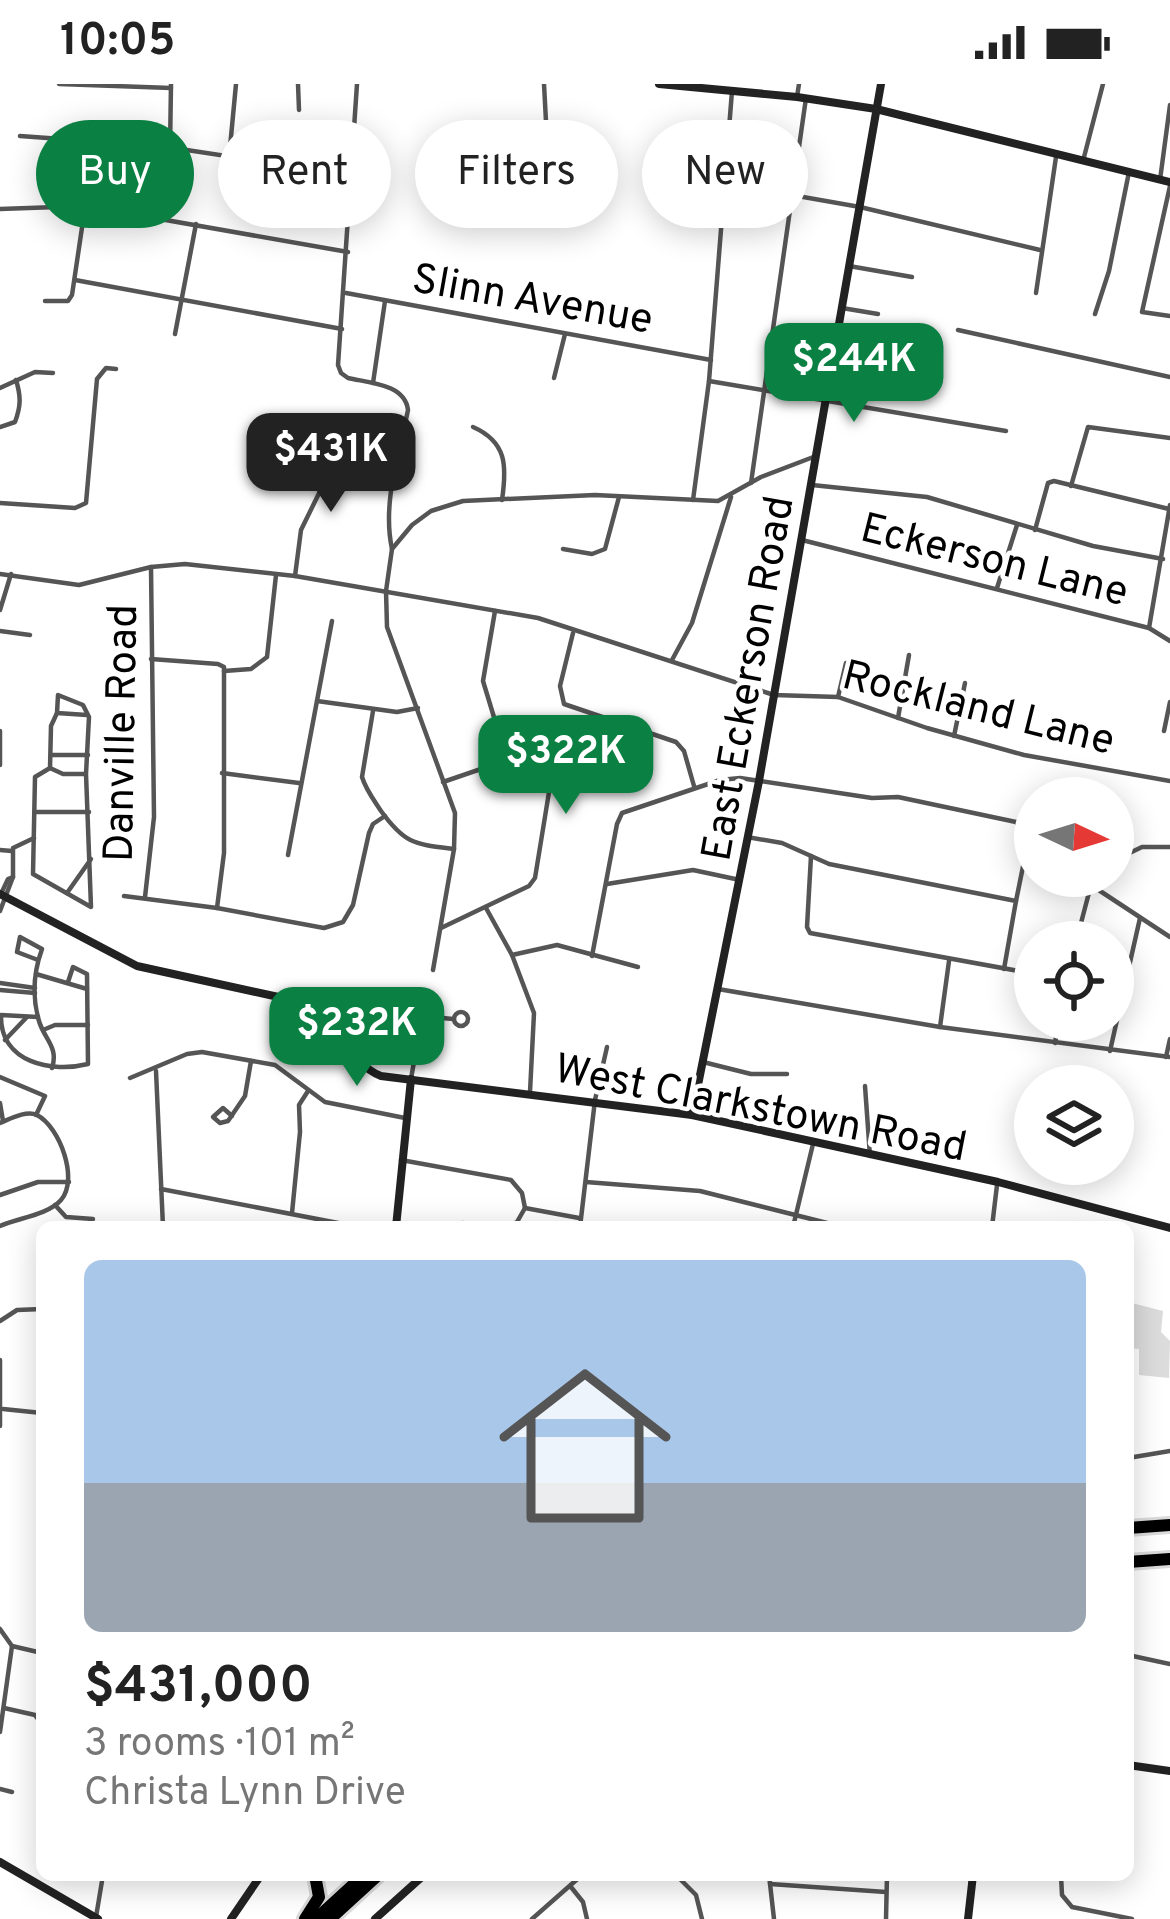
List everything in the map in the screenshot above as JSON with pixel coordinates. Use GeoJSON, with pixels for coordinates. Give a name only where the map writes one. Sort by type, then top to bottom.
{"type":"FeatureCollection","features":[{"type":"Feature","properties":{"kind":"highway"},"geometry":{"type":"LineString","coordinates":[[1134,1528],[1170,1525]]}},
{"type":"Feature","properties":{"kind":"highway"},"geometry":{"type":"LineString","coordinates":[[1134,1562],[1170,1559]]}},
{"type":"Feature","properties":{"kind":"highway"},"geometry":{"type":"LineString","coordinates":[[305,1919],[319,1900],[317,1881]]}},
{"type":"Feature","properties":{"kind":"highway"},"geometry":{"type":"LineString","coordinates":[[316,1919],[357,1881]]}},
{"type":"Feature","properties":{"kind":"highway"},"geometry":{"type":"LineString","coordinates":[[329,1919],[371,1881]]}},
{"type":"Feature","properties":{"kind":"street"},"geometry":{"type":"LineString","coordinates":[[58,84],[171,86],[170,120]]}},
{"type":"Feature","properties":{"kind":"street"},"geometry":{"type":"LineString","coordinates":[[233,120],[236,84]]}},
{"type":"Feature","properties":{"kind":"street"},"geometry":{"type":"LineString","coordinates":[[298,84],[299,110]]}},
{"type":"Feature","properties":{"kind":"street"},"geometry":{"type":"LineString","coordinates":[[355,120],[357,84]]}},
{"type":"Feature","properties":{"kind":"street"},"geometry":{"type":"LineString","coordinates":[[544,84],[546,120]]}},
{"type":"Feature","properties":{"kind":"street"},"geometry":{"type":"LineString","coordinates":[[659,84],[729,88],[876,109],[1167,183]]}},
{"type":"Feature","properties":{"kind":"street"},"geometry":{"type":"LineString","coordinates":[[799,84],[799,120]]}},
{"type":"Feature","properties":{"kind":"street","name":"East Eckerson Road"},"geometry":{"type":"LineString","coordinates":[[692,1114],[759,781],[881,84]]}},
{"type":"Feature","properties":{"kind":"street"},"geometry":{"type":"LineString","coordinates":[[1083,161],[1103,84]]}},
{"type":"Feature","properties":{"kind":"street"},"geometry":{"type":"LineString","coordinates":[[727,120],[729,88]]}},
{"type":"Feature","properties":{"kind":"street"},"geometry":{"type":"LineString","coordinates":[[1170,105],[1167,183],[1142,312],[1170,316]]}},
{"type":"Feature","properties":{"kind":"street"},"geometry":{"type":"LineString","coordinates":[[20,136],[36,137]]}},
{"type":"Feature","properties":{"kind":"street"},"geometry":{"type":"LineString","coordinates":[[1036,293],[1057,154]]}},
{"type":"Feature","properties":{"kind":"street"},"geometry":{"type":"LineString","coordinates":[[1095,314],[1109,271],[1129,172]]}},
{"type":"Feature","properties":{"kind":"street"},"geometry":{"type":"LineString","coordinates":[[808,198],[1040,250]]}},
{"type":"Feature","properties":{"kind":"street"},"geometry":{"type":"LineString","coordinates":[[0,209],[36,208]]}},
{"type":"Feature","properties":{"kind":"street"},"geometry":{"type":"LineString","coordinates":[[175,334],[196,224],[348,252]]}},
{"type":"Feature","properties":{"kind":"street"},"geometry":{"type":"LineString","coordinates":[[45,301],[68,301],[83,228]]}},
{"type":"Feature","properties":{"kind":"street"},"geometry":{"type":"LineString","coordinates":[[350,228],[340,373],[399,392],[407,399],[390,498],[387,627],[454,813],[454,849],[433,970]]}},
{"type":"Feature","properties":{"kind":"street"},"geometry":{"type":"LineString","coordinates":[[693,500],[709,381],[721,228]]}},
{"type":"Feature","properties":{"kind":"street"},"geometry":{"type":"LineString","coordinates":[[751,483],[785,228]]}},
{"type":"Feature","properties":{"kind":"street"},"geometry":{"type":"LineString","coordinates":[[849,266],[912,277]]}},
{"type":"Feature","properties":{"kind":"street"},"geometry":{"type":"LineString","coordinates":[[75,280],[342,328]]}},
{"type":"Feature","properties":{"kind":"street","name":"Slinn Avenue"},"geometry":{"type":"LineString","coordinates":[[346,292],[711,360]]}},
{"type":"Feature","properties":{"kind":"street"},"geometry":{"type":"LineString","coordinates":[[373,383],[385,301]]}},
{"type":"Feature","properties":{"kind":"street"},"geometry":{"type":"LineString","coordinates":[[842,308],[878,314]]}},
{"type":"Feature","properties":{"kind":"street"},"geometry":{"type":"LineString","coordinates":[[958,331],[1170,377]]}},
{"type":"Feature","properties":{"kind":"street"},"geometry":{"type":"LineString","coordinates":[[554,378],[565,334]]}},
{"type":"Feature","properties":{"kind":"street"},"geometry":{"type":"LineString","coordinates":[[0,502],[75,508],[86,502],[97,379],[106,368],[116,369]]}},
{"type":"Feature","properties":{"kind":"street"},"geometry":{"type":"LineString","coordinates":[[0,388],[34,372],[53,373]]}},
{"type":"Feature","properties":{"kind":"street"},"geometry":{"type":"LineString","coordinates":[[0,427],[15,422],[20,408],[16,380]]}},
{"type":"Feature","properties":{"kind":"street"},"geometry":{"type":"LineString","coordinates":[[709,381],[1006,431]]}},
{"type":"Feature","properties":{"kind":"street"},"geometry":{"type":"LineString","coordinates":[[473,427],[494,438],[501,449],[506,462],[502,500]]}},
{"type":"Feature","properties":{"kind":"street"},"geometry":{"type":"LineString","coordinates":[[1071,486],[1088,427],[1170,437]]}},
{"type":"Feature","properties":{"kind":"street"},"geometry":{"type":"LineString","coordinates":[[295,576],[301,530],[327,477],[331,445]]}},
{"type":"Feature","properties":{"kind":"street"},"geometry":{"type":"LineString","coordinates":[[302,448],[327,455]]}},
{"type":"Feature","properties":{"kind":"street"},"geometry":{"type":"LineString","coordinates":[[392,549],[431,511],[463,501],[595,494],[718,502],[816,456]]}},
{"type":"Feature","properties":{"kind":"street"},"geometry":{"type":"LineString","coordinates":[[1035,530],[1048,483],[1170,507],[1149,628]]}},
{"type":"Feature","properties":{"kind":"street"},"geometry":{"type":"LineString","coordinates":[[812,485],[927,497],[1093,547],[1162,559]]}},
{"type":"Feature","properties":{"kind":"street"},"geometry":{"type":"LineString","coordinates":[[563,549],[592,554],[605,549],[619,497]]}},
{"type":"Feature","properties":{"kind":"street"},"geometry":{"type":"LineString","coordinates":[[671,660],[692,623],[731,497]]}},
{"type":"Feature","properties":{"kind":"street"},"geometry":{"type":"LineString","coordinates":[[997,588],[1017,525]]}},
{"type":"Feature","properties":{"kind":"street","name":"Eckerson Lane"},"geometry":{"type":"LineString","coordinates":[[802,540],[1149,628],[1170,641]]}},
{"type":"Feature","properties":{"kind":"street","name":"Rockland Lane"},"geometry":{"type":"LineString","coordinates":[[0,574],[79,585],[184,564],[295,576],[495,610],[538,618],[774,695],[838,697],[1024,755],[1170,781]]}},
{"type":"Feature","properties":{"kind":"street","name":"Danville Road"},"geometry":{"type":"LineString","coordinates":[[145,899],[154,817],[151,567]]}},
{"type":"Feature","properties":{"kind":"street"},"geometry":{"type":"LineString","coordinates":[[1161,570],[1170,572]]}},
{"type":"Feature","properties":{"kind":"street"},"geometry":{"type":"LineString","coordinates":[[0,610],[11,574]]}},
{"type":"Feature","properties":{"kind":"street"},"geometry":{"type":"LineString","coordinates":[[224,671],[250,670],[267,658],[277,575]]}},
{"type":"Feature","properties":{"kind":"street"},"geometry":{"type":"LineString","coordinates":[[495,610],[483,681],[507,760]]}},
{"type":"Feature","properties":{"kind":"street"},"geometry":{"type":"LineString","coordinates":[[288,855],[332,621]]}},
{"type":"Feature","properties":{"kind":"street"},"geometry":{"type":"LineString","coordinates":[[0,631],[30,635]]}},
{"type":"Feature","properties":{"kind":"street"},"geometry":{"type":"LineString","coordinates":[[573,633],[560,686],[564,704],[676,742],[695,788]]}},
{"type":"Feature","properties":{"kind":"street"},"geometry":{"type":"LineString","coordinates":[[898,718],[909,656]]}},
{"type":"Feature","properties":{"kind":"street"},"geometry":{"type":"LineString","coordinates":[[151,659],[218,664],[224,671],[224,853],[217,908]]}},
{"type":"Feature","properties":{"kind":"street"},"geometry":{"type":"LineString","coordinates":[[838,697],[846,663]]}},
{"type":"Feature","properties":{"kind":"street"},"geometry":{"type":"LineString","coordinates":[[50,768],[58,681]]}},
{"type":"Feature","properties":{"kind":"street"},"geometry":{"type":"LineString","coordinates":[[954,736],[965,683]]}},
{"type":"Feature","properties":{"kind":"street"},"geometry":{"type":"LineString","coordinates":[[50,768],[35,777],[33,874],[91,907],[86,774],[89,715],[83,705],[58,695]]}},
{"type":"Feature","properties":{"kind":"street"},"geometry":{"type":"LineString","coordinates":[[317,701],[373,711],[418,708]]}},
{"type":"Feature","properties":{"kind":"street"},"geometry":{"type":"LineString","coordinates":[[1164,731],[1170,702]]}},
{"type":"Feature","properties":{"kind":"street"},"geometry":{"type":"LineString","coordinates":[[373,711],[362,777],[400,837],[454,849]]}},
{"type":"Feature","properties":{"kind":"street"},"geometry":{"type":"LineString","coordinates":[[57,713],[89,715]]}},
{"type":"Feature","properties":{"kind":"street"},"geometry":{"type":"LineString","coordinates":[[0,731],[0,765]]}},
{"type":"Feature","properties":{"kind":"street"},"geometry":{"type":"LineString","coordinates":[[52,755],[89,754]]}},
{"type":"Feature","properties":{"kind":"street"},"geometry":{"type":"LineString","coordinates":[[441,928],[521,892],[535,878],[550,786],[542,769],[507,760],[443,782]]}},
{"type":"Feature","properties":{"kind":"street"},"geometry":{"type":"LineString","coordinates":[[50,768],[68,775],[86,774]]}},
{"type":"Feature","properties":{"kind":"street"},"geometry":{"type":"LineString","coordinates":[[222,773],[300,784]]}},
{"type":"Feature","properties":{"kind":"street"},"geometry":{"type":"LineString","coordinates":[[592,956],[622,813],[731,778],[872,798],[898,796],[1016,822],[1028,842],[1004,969]]}},
{"type":"Feature","properties":{"kind":"street"},"geometry":{"type":"LineString","coordinates":[[35,812],[89,812]]}},
{"type":"Feature","properties":{"kind":"street"},"geometry":{"type":"LineString","coordinates":[[124,896],[324,928],[343,922],[353,905],[369,833],[385,816]]}},
{"type":"Feature","properties":{"kind":"street"},"geometry":{"type":"LineString","coordinates":[[747,837],[782,843],[829,865],[1016,901]]}},
{"type":"Feature","properties":{"kind":"street"},"geometry":{"type":"LineString","coordinates":[[0,911],[2,895],[13,877],[12,850],[19,842],[34,838]]}},
{"type":"Feature","properties":{"kind":"street"},"geometry":{"type":"LineString","coordinates":[[1134,851],[1170,848]]}},
{"type":"Feature","properties":{"kind":"street"},"geometry":{"type":"LineString","coordinates":[[0,850],[12,850]]}},
{"type":"Feature","properties":{"kind":"street"},"geometry":{"type":"LineString","coordinates":[[67,893],[92,856]]}},
{"type":"Feature","properties":{"kind":"street"},"geometry":{"type":"LineString","coordinates":[[811,856],[810,933],[1014,971]]}},
{"type":"Feature","properties":{"kind":"street"},"geometry":{"type":"LineString","coordinates":[[607,884],[693,870],[740,880]]}},
{"type":"Feature","properties":{"kind":"street","name":"West Clarkstown Road"},"geometry":{"type":"LineString","coordinates":[[2,895],[137,966],[315,1004],[333,1019],[363,1066],[381,1076],[692,1114],[998,1182],[1170,1228]]}},
{"type":"Feature","properties":{"kind":"street"},"geometry":{"type":"LineString","coordinates":[[1109,897],[1170,937]]}},
{"type":"Feature","properties":{"kind":"street"},"geometry":{"type":"LineString","coordinates":[[486,908],[512,955],[534,1013],[530,1092]]}},
{"type":"Feature","properties":{"kind":"street"},"geometry":{"type":"LineString","coordinates":[[1110,1051],[1140,918]]}},
{"type":"Feature","properties":{"kind":"street"},"geometry":{"type":"LineString","coordinates":[[38,960],[17,952],[20,937],[42,949],[35,990],[38,1017],[54,1049],[52,1068]]}},
{"type":"Feature","properties":{"kind":"street"},"geometry":{"type":"LineString","coordinates":[[512,955],[557,945],[638,968]]}},
{"type":"Feature","properties":{"kind":"street"},"geometry":{"type":"LineString","coordinates":[[940,1027],[949,961]]}},
{"type":"Feature","properties":{"kind":"street"},"geometry":{"type":"LineString","coordinates":[[38,1017],[1,1015],[5,1040],[18,1056],[52,1068],[88,1064],[86,974],[73,967],[68,982]]}},
{"type":"Feature","properties":{"kind":"street"},"geometry":{"type":"LineString","coordinates":[[35,974],[87,989]]}},
{"type":"Feature","properties":{"kind":"street"},"geometry":{"type":"LineString","coordinates":[[0,987],[35,990]]}},
{"type":"Feature","properties":{"kind":"street"},"geometry":{"type":"LineString","coordinates":[[718,988],[1110,1051],[1168,1057],[1170,1039]]}},
{"type":"Feature","properties":{"kind":"street"},"geometry":{"type":"LineString","coordinates":[[370,1003],[409,1009],[425,1018],[453,1019]]}},
{"type":"Feature","properties":{"kind":"street"},"geometry":{"type":"LineString","coordinates":[[5,1040],[28,1016]]}},
{"type":"Feature","properties":{"kind":"street"},"geometry":{"type":"LineString","coordinates":[[396,1221],[405,1118],[418,1027],[425,1018]]}},
{"type":"Feature","properties":{"kind":"street"},"geometry":{"type":"LineString","coordinates":[[43,1030],[88,1024]]}},
{"type":"Feature","properties":{"kind":"street"},"geometry":{"type":"LineString","coordinates":[[581,1221],[607,1047]]}},
{"type":"Feature","properties":{"kind":"street"},"geometry":{"type":"LineString","coordinates":[[130,1078],[195,1052],[283,1069],[325,1102],[405,1118]]}},
{"type":"Feature","properties":{"kind":"street"},"geometry":{"type":"LineString","coordinates":[[232,1116],[245,1096],[251,1061]]}},
{"type":"Feature","properties":{"kind":"street"},"geometry":{"type":"LineString","coordinates":[[703,1062],[751,1074],[787,1074]]}},
{"type":"Feature","properties":{"kind":"street"},"geometry":{"type":"LineString","coordinates":[[155,1068],[163,1221]]}},
{"type":"Feature","properties":{"kind":"street"},"geometry":{"type":"LineString","coordinates":[[0,1077],[45,1096],[36,1115]]}},
{"type":"Feature","properties":{"kind":"street"},"geometry":{"type":"LineString","coordinates":[[865,1086],[870,1156]]}},
{"type":"Feature","properties":{"kind":"street"},"geometry":{"type":"LineString","coordinates":[[292,1213],[298,1105],[308,1090]]}},
{"type":"Feature","properties":{"kind":"street"},"geometry":{"type":"LineString","coordinates":[[0,1102],[4,1106],[1,1119],[36,1115]]}},
{"type":"Feature","properties":{"kind":"street"},"geometry":{"type":"LineString","coordinates":[[0,1226],[64,1198],[69,1181],[57,1141],[36,1115]]}},
{"type":"Feature","properties":{"kind":"street"},"geometry":{"type":"LineString","coordinates":[[796,1221],[813,1144]]}},
{"type":"Feature","properties":{"kind":"street"},"geometry":{"type":"LineString","coordinates":[[401,1160],[511,1180],[522,1192],[525,1208],[518,1221]]}},
{"type":"Feature","properties":{"kind":"street"},"geometry":{"type":"LineString","coordinates":[[0,1195],[38,1182],[69,1181]]}},
{"type":"Feature","properties":{"kind":"street"},"geometry":{"type":"LineString","coordinates":[[586,1182],[700,1191],[818,1221]]}},
{"type":"Feature","properties":{"kind":"street"},"geometry":{"type":"LineString","coordinates":[[993,1221],[998,1182]]}},
{"type":"Feature","properties":{"kind":"street"},"geometry":{"type":"LineString","coordinates":[[161,1189],[330,1221]]}},
{"type":"Feature","properties":{"kind":"street"},"geometry":{"type":"LineString","coordinates":[[55,1205],[66,1217],[93,1219]]}},
{"type":"Feature","properties":{"kind":"street"},"geometry":{"type":"LineString","coordinates":[[525,1208],[581,1218]]}},
{"type":"Feature","properties":{"kind":"street"},"geometry":{"type":"LineString","coordinates":[[1113,1221],[1114,1216]]}},
{"type":"Feature","properties":{"kind":"street"},"geometry":{"type":"LineString","coordinates":[[0,1321],[17,1310],[36,1309]]}},
{"type":"Feature","properties":{"kind":"street"},"geometry":{"type":"LineString","coordinates":[[0,1360],[0,1426]]}},
{"type":"Feature","properties":{"kind":"street"},"geometry":{"type":"LineString","coordinates":[[2,1409],[36,1412]]}},
{"type":"Feature","properties":{"kind":"street"},"geometry":{"type":"LineString","coordinates":[[1134,1457],[1170,1451]]}},
{"type":"Feature","properties":{"kind":"street"},"geometry":{"type":"LineString","coordinates":[[0,1629],[12,1646],[36,1652]]}},
{"type":"Feature","properties":{"kind":"street"},"geometry":{"type":"LineString","coordinates":[[0,1732],[12,1646]]}},
{"type":"Feature","properties":{"kind":"street"},"geometry":{"type":"LineString","coordinates":[[1134,1656],[1170,1664]]}},
{"type":"Feature","properties":{"kind":"street"},"geometry":{"type":"LineString","coordinates":[[4,1708],[36,1716]]}},
{"type":"Feature","properties":{"kind":"street"},"geometry":{"type":"LineString","coordinates":[[1134,1766],[1170,1771]]}},
{"type":"Feature","properties":{"kind":"street"},"geometry":{"type":"LineString","coordinates":[[0,1790],[12,1792]]}},
{"type":"Feature","properties":{"kind":"street"},"geometry":{"type":"LineString","coordinates":[[0,1862],[96,1919],[102,1881]]}},
{"type":"Feature","properties":{"kind":"street"},"geometry":{"type":"LineString","coordinates":[[233,1917],[257,1881]]}},
{"type":"Feature","properties":{"kind":"street"},"geometry":{"type":"LineString","coordinates":[[375,1919],[417,1881]]}},
{"type":"Feature","properties":{"kind":"street"},"geometry":{"type":"LineString","coordinates":[[532,1919],[576,1881]]}},
{"type":"Feature","properties":{"kind":"street"},"geometry":{"type":"LineString","coordinates":[[682,1881],[696,1894],[702,1919]]}},
{"type":"Feature","properties":{"kind":"street"},"geometry":{"type":"LineString","coordinates":[[770,1881],[774,1919]]}},
{"type":"Feature","properties":{"kind":"street"},"geometry":{"type":"LineString","coordinates":[[886,1919],[887,1881]]}},
{"type":"Feature","properties":{"kind":"street"},"geometry":{"type":"LineString","coordinates":[[968,1919],[973,1881]]}},
{"type":"Feature","properties":{"kind":"street"},"geometry":{"type":"LineString","coordinates":[[1061,1881],[1062,1894],[1072,1907],[1132,1919]]}},
{"type":"Feature","properties":{"kind":"street"},"geometry":{"type":"LineString","coordinates":[[770,1884],[886,1892]]}},
{"type":"Feature","properties":{"kind":"street"},"geometry":{"type":"LineString","coordinates":[[571,1887],[583,1902],[587,1919]]}},
{"type":"Feature","properties":{"kind":"shaded area"},"geometry":{"type":"Polygon","coordinates":[[[1134,1304],[1163,1311],[1161,1332],[1170,1341],[1169,1378],[1139,1375],[1139,1349],[1134,1349],[1134,1304]]]}}]}
